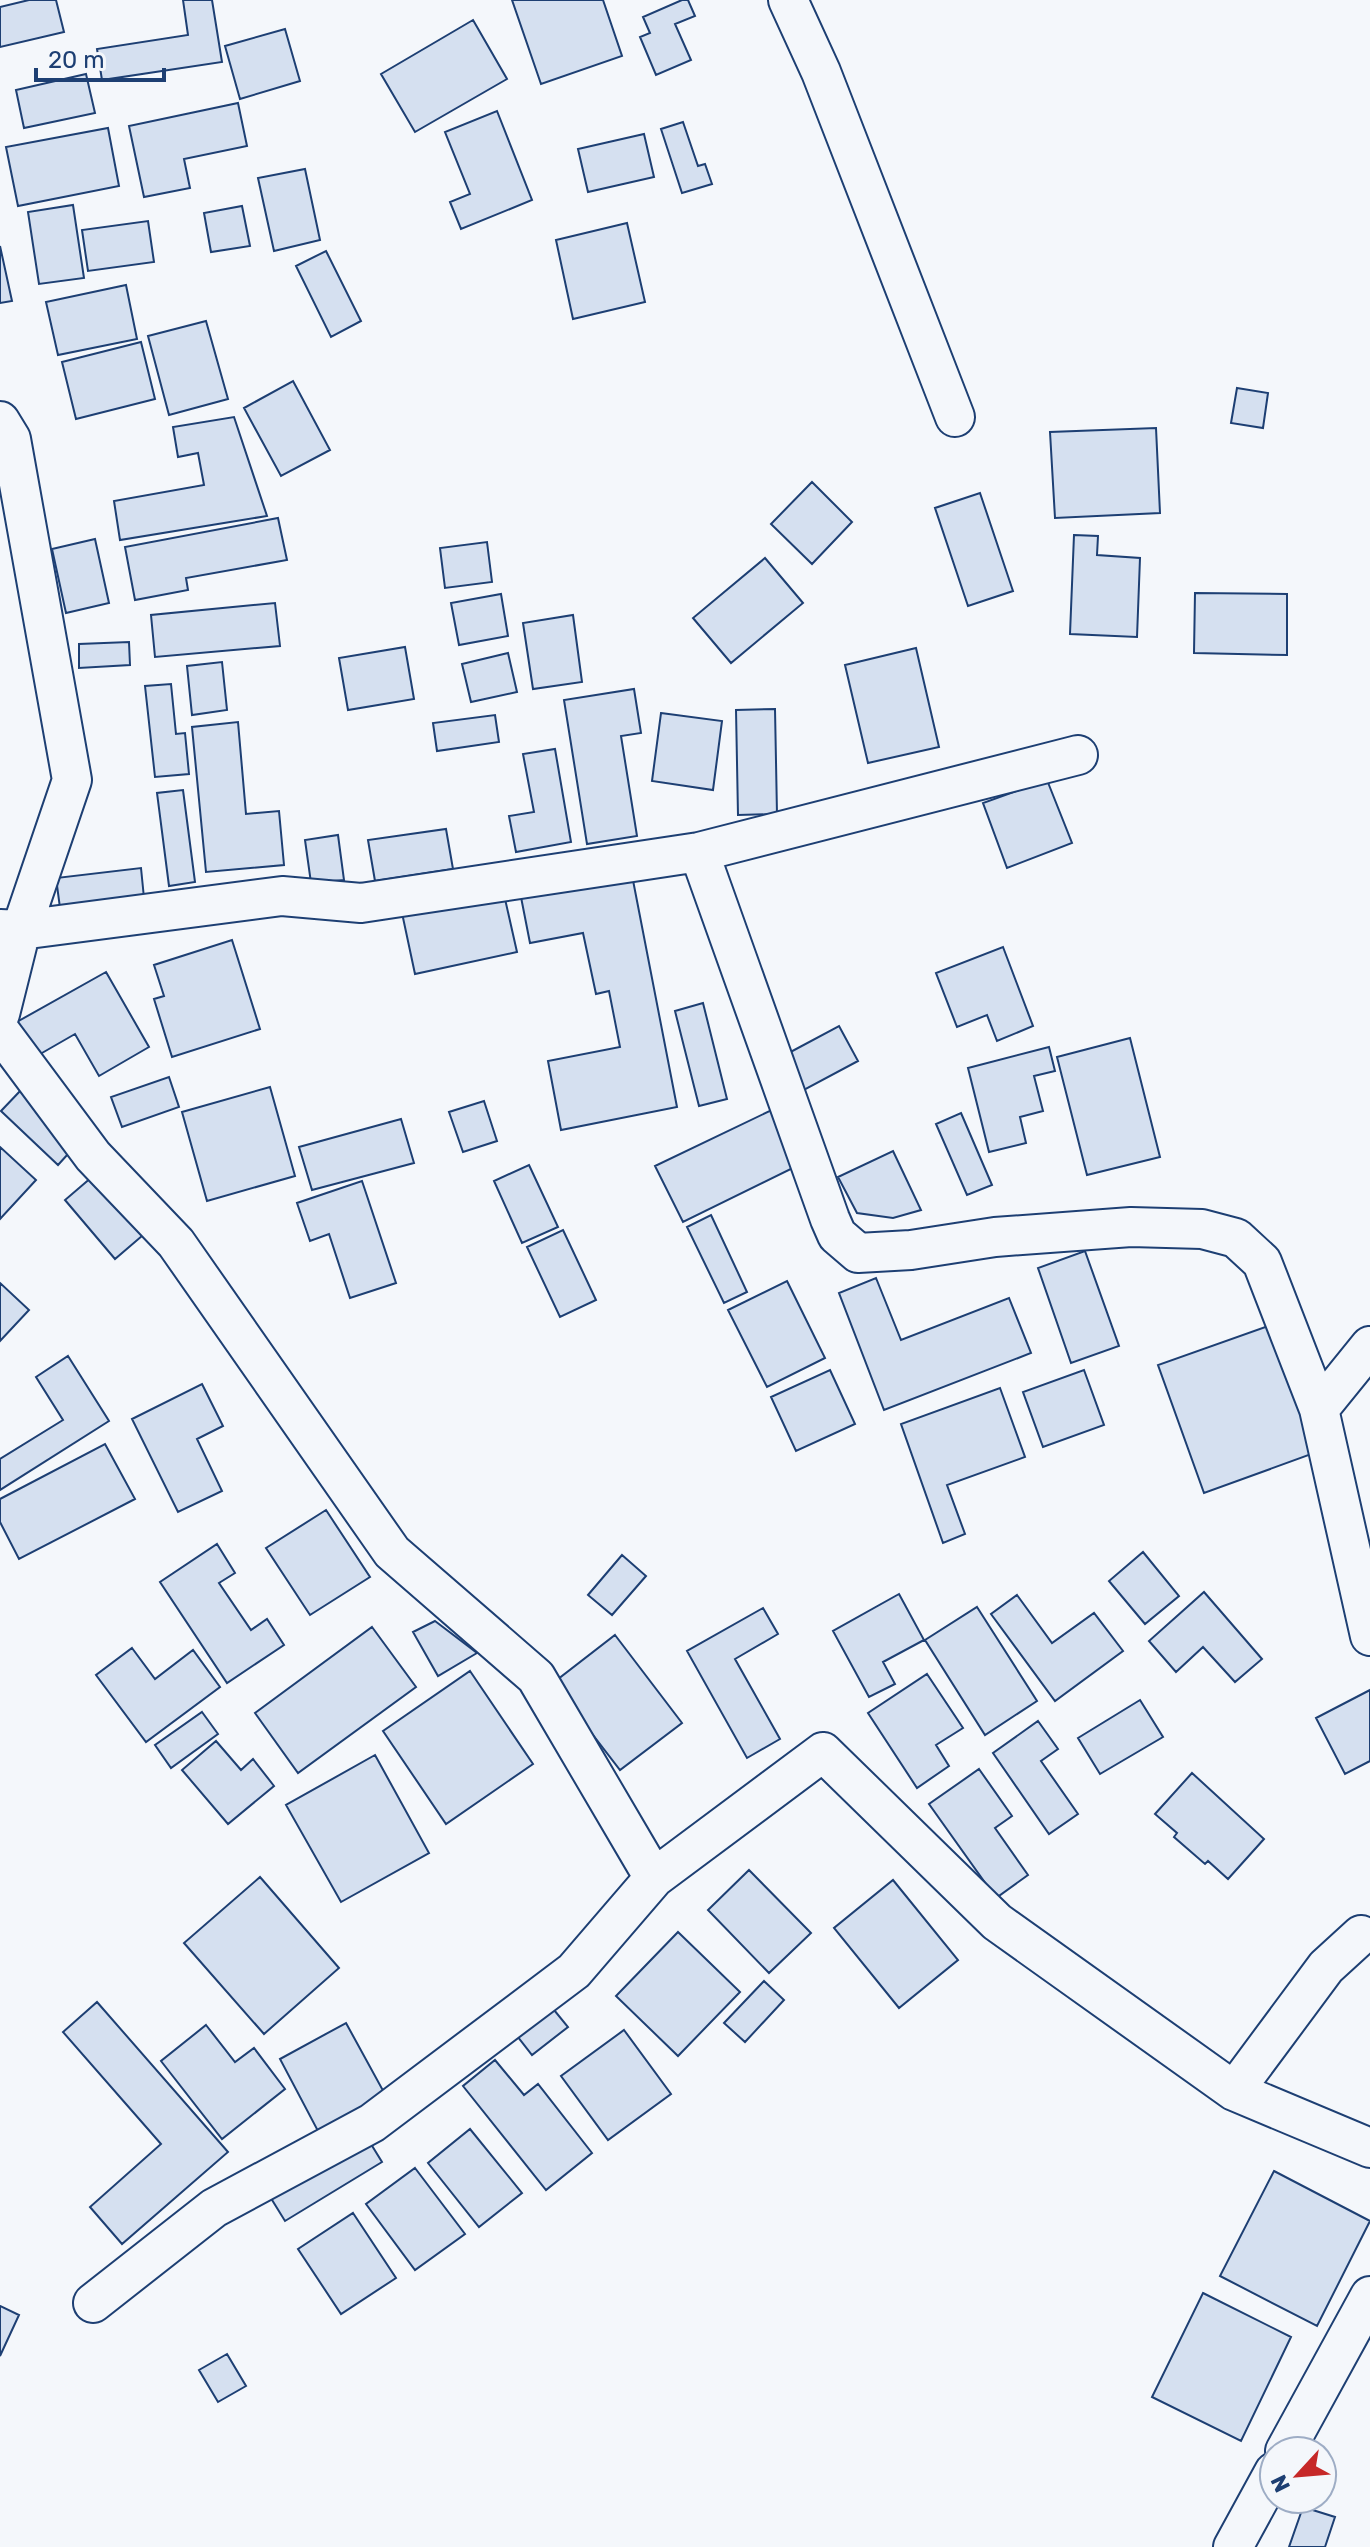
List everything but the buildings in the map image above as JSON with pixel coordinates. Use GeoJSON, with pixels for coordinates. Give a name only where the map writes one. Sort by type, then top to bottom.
{"type":"FeatureCollection","features":[{"type":"Feature","properties":{"kind":"street"},"geometry":{"type":"LineString","coordinates":[[788,0],[821,72],[955,417]]}},
{"type":"Feature","properties":{"kind":"street"},"geometry":{"type":"LineString","coordinates":[[0,421],[11,439],[72,780],[11,929],[0,1014]]}},
{"type":"Feature","properties":{"kind":"street"},"geometry":{"type":"LineString","coordinates":[[11,929],[282,896],[361,903],[699,852],[1078,755]]}},
{"type":"Feature","properties":{"kind":"street"},"geometry":{"type":"LineString","coordinates":[[699,852],[837,1235],[858,1253],[911,1250],[995,1237],[1131,1227],[1202,1229],[1236,1238],[1262,1262],[1319,1409],[1370,1636]]}},
{"type":"Feature","properties":{"kind":"street"},"geometry":{"type":"LineString","coordinates":[[0,1031],[93,1156],[176,1243],[392,1552],[536,1677],[654,1878]]}},
{"type":"Feature","properties":{"kind":"street"},"geometry":{"type":"LineString","coordinates":[[1319,1409],[1370,1346]]}},
{"type":"Feature","properties":{"kind":"street"},"geometry":{"type":"LineString","coordinates":[[93,2303],[214,2208],[372,2123],[574,1971],[654,1878],[823,1752],[997,1922],[1234,2091],[1370,2148]]}},
{"type":"Feature","properties":{"kind":"street"},"geometry":{"type":"LineString","coordinates":[[1234,2091],[1326,1967],[1361,1935]]}},
{"type":"Feature","properties":{"kind":"street"},"geometry":{"type":"LineString","coordinates":[[1294,2435],[1370,2296]]}},
{"type":"Feature","properties":{"kind":"street"},"geometry":{"type":"LineString","coordinates":[[1233,2547],[1258,2501]]}}]}
